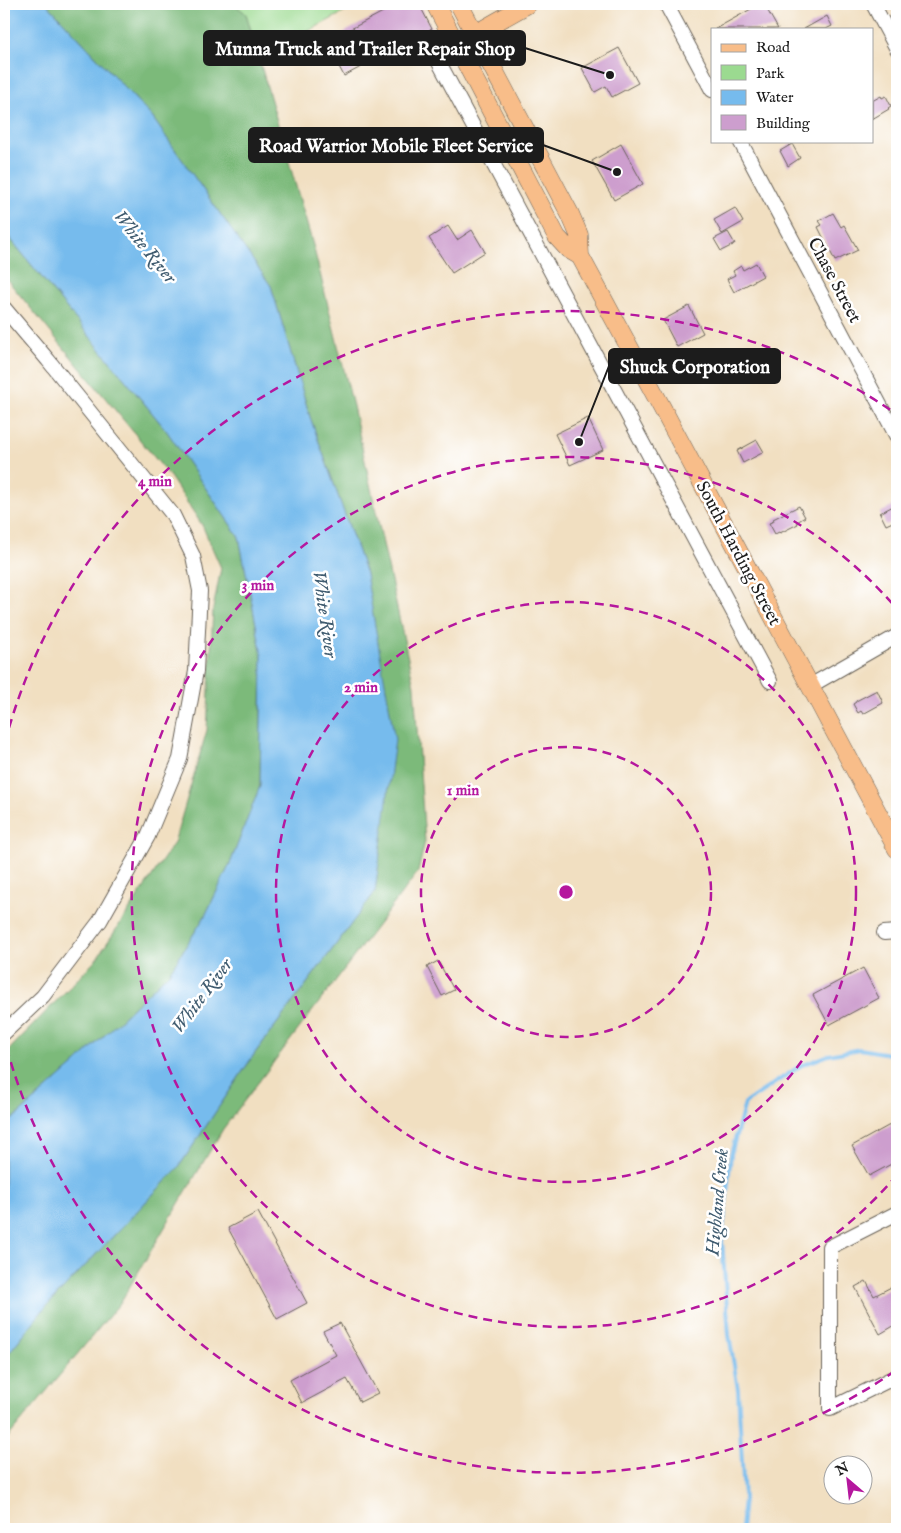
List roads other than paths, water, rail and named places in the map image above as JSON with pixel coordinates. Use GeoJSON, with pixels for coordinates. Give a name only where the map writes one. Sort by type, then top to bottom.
{"type":"FeatureCollection","features":[{"type":"Feature","properties":{"kind":"main road"},"geometry":{"type":"LineString","coordinates":[[435,4],[557,237],[568,249],[580,256]]}},
{"type":"Feature","properties":{"kind":"main road"},"geometry":{"type":"LineString","coordinates":[[459,4],[576,226],[580,241],[580,256]]}},
{"type":"Feature","properties":{"kind":"main road"},"geometry":{"type":"LineString","coordinates":[[456,44],[528,4]]}},
{"type":"Feature","properties":{"kind":"main road","name":"South Harding Street"},"geometry":{"type":"LineString","coordinates":[[580,256],[897,849]]}},
{"type":"Feature","properties":{"kind":"street"},"geometry":{"type":"LineString","coordinates":[[666,4],[711,88]]}},
{"type":"Feature","properties":{"kind":"street"},"geometry":{"type":"LineString","coordinates":[[873,4],[897,49]]}},
{"type":"Feature","properties":{"kind":"street"},"geometry":{"type":"LineString","coordinates":[[456,44],[435,55],[770,681]]}},
{"type":"Feature","properties":{"kind":"street","name":"Chase Street"},"geometry":{"type":"LineString","coordinates":[[741,142],[897,437]]}},
{"type":"Feature","properties":{"kind":"street"},"geometry":{"type":"LineString","coordinates":[[4,308],[173,515],[192,556],[200,591],[196,671],[180,759],[148,836],[100,921],[43,996],[4,1033]]}},
{"type":"Feature","properties":{"kind":"street"},"geometry":{"type":"LineString","coordinates":[[810,686],[897,636]]}},
{"type":"Feature","properties":{"kind":"street"},"geometry":{"type":"LineString","coordinates":[[897,1213],[830,1247],[830,1409],[897,1376]]}},
{"type":"Feature","properties":{"kind":"water","name":"White River"},"geometry":{"type":"Polygon","coordinates":[[[4,4],[47,4],[152,117],[271,286],[310,417],[366,574],[395,740],[375,892],[255,1053],[178,1168],[43,1310],[4,1359],[4,1127],[77,1062],[169,973],[205,916],[230,864],[260,786],[262,655],[239,537],[166,430],[4,231],[4,4]]]}},
{"type":"Feature","properties":{"kind":"waterway","name":"Highland Creek"},"geometry":{"type":"LineString","coordinates":[[741,1529],[744,1499],[738,1390],[729,1335],[722,1241],[731,1154],[745,1103],[800,1066],[829,1055],[860,1049],[889,1054],[897,1053]]}},
{"type":"Feature","properties":{"kind":"place","name":"Munna Truck and Trailer Repair Shop"},"geometry":{"type":"Point","coordinates":[610,75]}},
{"type":"Feature","properties":{"kind":"place","name":"Road Warrior Mobile Fleet Service"},"geometry":{"type":"Point","coordinates":[617,172]}},
{"type":"Feature","properties":{"kind":"place","name":"Shuck Corporation"},"geometry":{"type":"Point","coordinates":[579,442]}}]}
